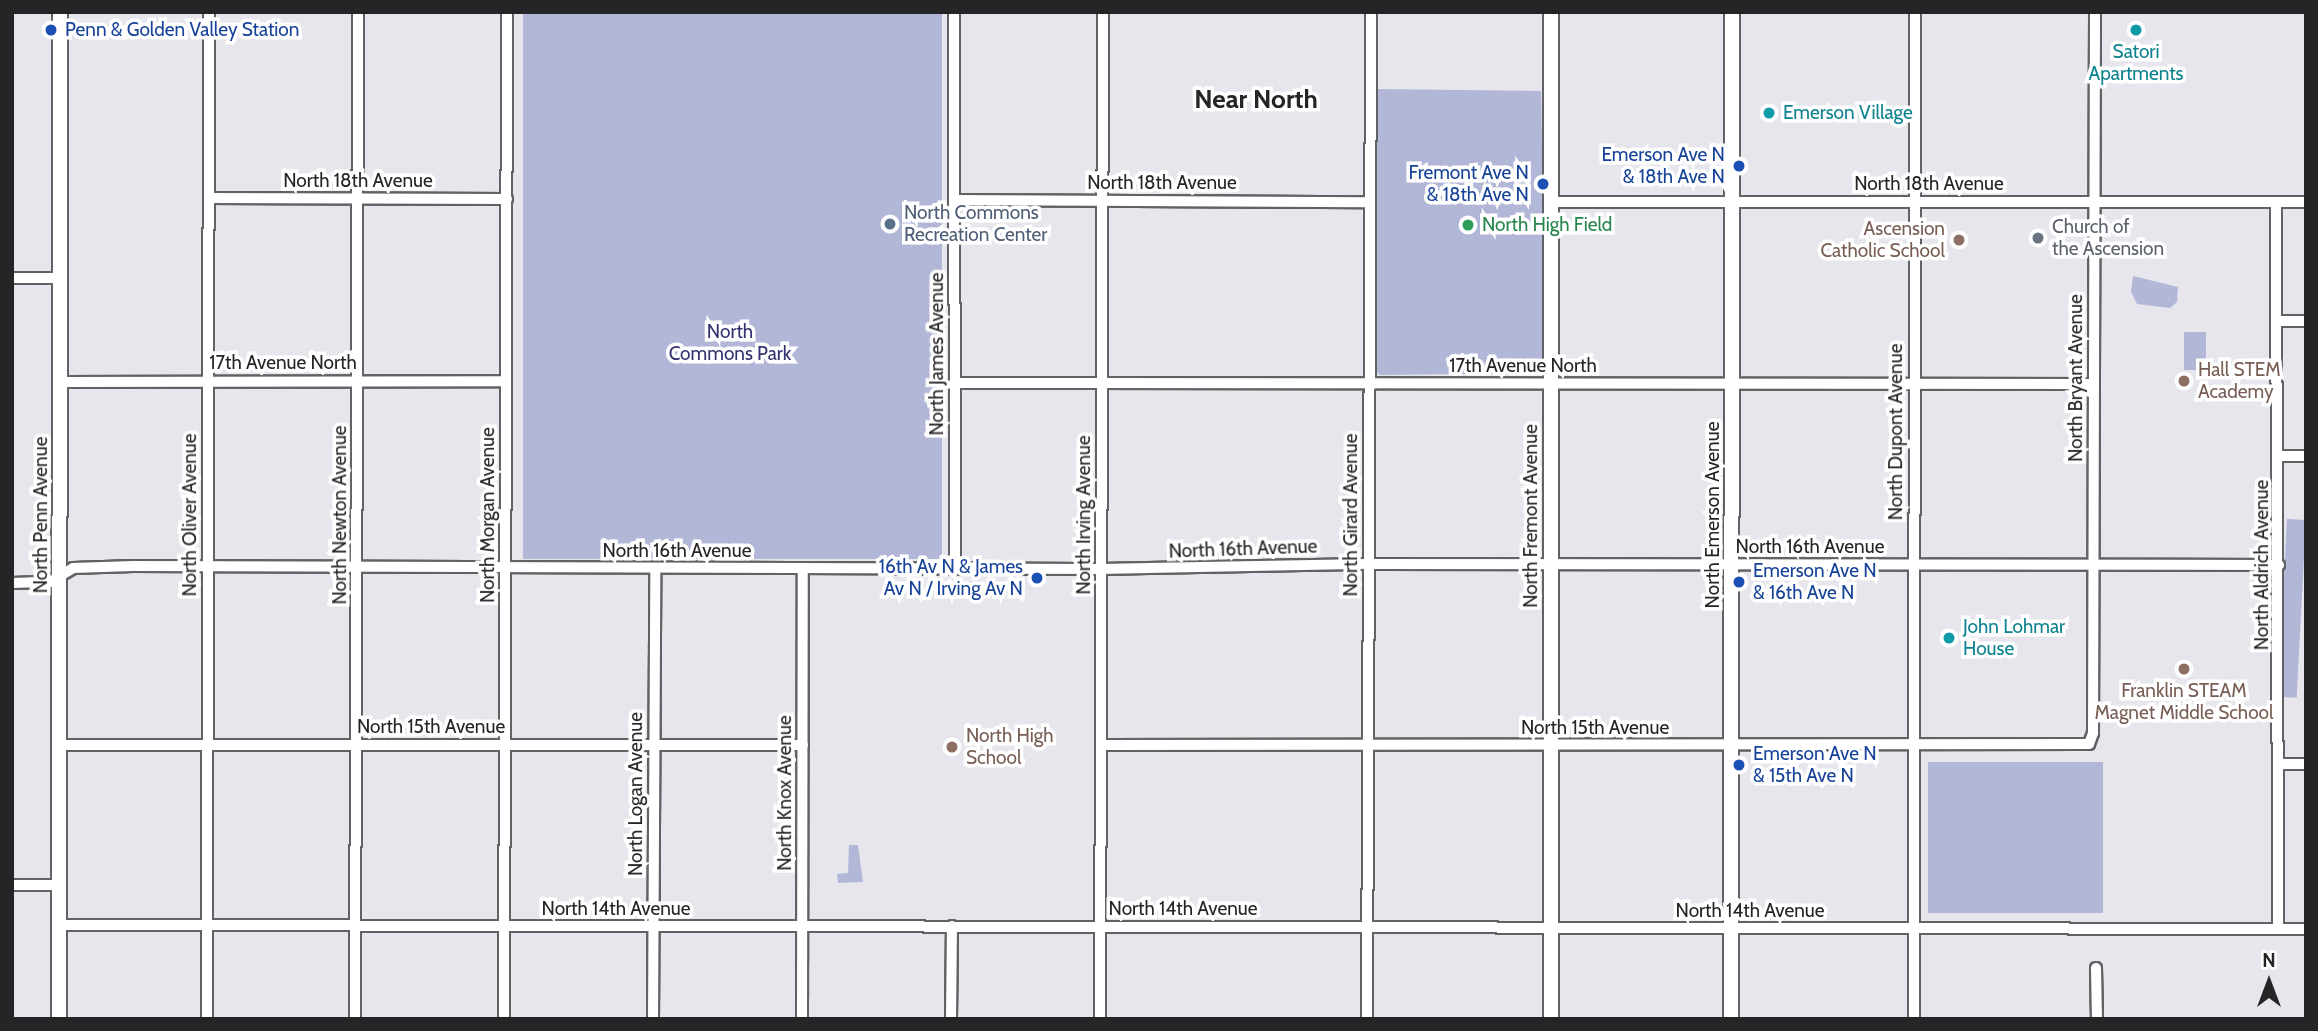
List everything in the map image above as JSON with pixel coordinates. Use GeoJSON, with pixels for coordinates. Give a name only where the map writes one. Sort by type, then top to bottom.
{"type":"FeatureCollection","features":[{"type":"Feature","properties":{"kind":"street","name":"North Penn Avenue"},"geometry":{"type":"LineString","coordinates":[[59,1019],[60,12]]}},
{"type":"Feature","properties":{"kind":"street","name":"North Oliver Avenue"},"geometry":{"type":"LineString","coordinates":[[207,1019],[209,12]]}},
{"type":"Feature","properties":{"kind":"street","name":"North Newton Avenue"},"geometry":{"type":"LineString","coordinates":[[355,1019],[358,12]]}},
{"type":"Feature","properties":{"kind":"street","name":"North Morgan Avenue"},"geometry":{"type":"LineString","coordinates":[[504,1019],[507,12]]}},
{"type":"Feature","properties":{"kind":"street","name":"North James Avenue"},"geometry":{"type":"LineString","coordinates":[[954,12],[955,569]]}},
{"type":"Feature","properties":{"kind":"street","name":"North Irving Avenue"},"geometry":{"type":"LineString","coordinates":[[1100,1019],[1103,12]]}},
{"type":"Feature","properties":{"kind":"street","name":"North Girard Avenue"},"geometry":{"type":"LineString","coordinates":[[1367,1019],[1371,12]]}},
{"type":"Feature","properties":{"kind":"street","name":"North Fremont Avenue"},"geometry":{"type":"LineString","coordinates":[[1551,12],[1553,202],[1548,564],[1551,1019]]}},
{"type":"Feature","properties":{"kind":"street","name":"North Emerson Avenue"},"geometry":{"type":"LineString","coordinates":[[1731,12],[1734,202],[1731,1019]]}},
{"type":"Feature","properties":{"kind":"street","name":"North Dupont Avenue"},"geometry":{"type":"LineString","coordinates":[[1914,1019],[1915,12]]}},
{"type":"Feature","properties":{"kind":"street","name":"North Bryant Avenue"},"geometry":{"type":"LineString","coordinates":[[2089,744],[2093,733],[2095,12]]}},
{"type":"Feature","properties":{"kind":"street","name":"North 18th Avenue"},"geometry":{"type":"LineString","coordinates":[[209,198],[507,199]]}},
{"type":"Feature","properties":{"kind":"street","name":"North 18th Avenue"},"geometry":{"type":"LineString","coordinates":[[954,200],[1370,202]]}},
{"type":"Feature","properties":{"kind":"street","name":"North 18th Avenue"},"geometry":{"type":"LineString","coordinates":[[1553,202],[2306,202]]}},
{"type":"Feature","properties":{"kind":"street","name":"North Aldrich Avenue"},"geometry":{"type":"LineString","coordinates":[[2276,202],[2279,321],[2278,929]]}},
{"type":"Feature","properties":{"kind":"street"},"geometry":{"type":"LineString","coordinates":[[12,278],[59,278]]}},
{"type":"Feature","properties":{"kind":"street"},"geometry":{"type":"LineString","coordinates":[[2279,321],[2306,321]]}},
{"type":"Feature","properties":{"kind":"street","name":"17th Avenue North"},"geometry":{"type":"LineString","coordinates":[[61,382],[505,380]]}},
{"type":"Feature","properties":{"kind":"street","name":"17th Avenue North"},"geometry":{"type":"LineString","coordinates":[[954,383],[2092,384]]}},
{"type":"Feature","properties":{"kind":"street"},"geometry":{"type":"LineString","coordinates":[[2279,456],[2306,456]]}},
{"type":"Feature","properties":{"kind":"street","name":"North 16th Avenue"},"geometry":{"type":"LineString","coordinates":[[60,573],[73,568],[208,566],[1101,569],[1368,564],[2279,565]]}},
{"type":"Feature","properties":{"kind":"street","name":"North Knox Avenue"},"geometry":{"type":"LineString","coordinates":[[802,1019],[803,568]]}},
{"type":"Feature","properties":{"kind":"street","name":"North Logan Avenue"},"geometry":{"type":"LineString","coordinates":[[653,1019],[654,569]]}},
{"type":"Feature","properties":{"kind":"street"},"geometry":{"type":"LineString","coordinates":[[12,583],[50,582],[60,573]]}},
{"type":"Feature","properties":{"kind":"street","name":"North 15th Avenue"},"geometry":{"type":"LineString","coordinates":[[1101,745],[2089,744]]}},
{"type":"Feature","properties":{"kind":"street","name":"North 15th Avenue"},"geometry":{"type":"LineString","coordinates":[[59,745],[803,745]]}},
{"type":"Feature","properties":{"kind":"street"},"geometry":{"type":"LineString","coordinates":[[2278,764],[2306,764]]}},
{"type":"Feature","properties":{"kind":"street"},"geometry":{"type":"LineString","coordinates":[[12,885],[60,885]]}},
{"type":"Feature","properties":{"kind":"street","name":"North 14th Avenue"},"geometry":{"type":"LineString","coordinates":[[60,925],[2306,929]]}},
{"type":"Feature","properties":{"kind":"street"},"geometry":{"type":"LineString","coordinates":[[951,926],[951,1019]]}},
{"type":"Feature","properties":{"kind":"street"},"geometry":{"type":"LineString","coordinates":[[2096,968],[2096,1019]]}},
{"type":"Feature","properties":{"kind":"green space","name":"North Commons Park"},"geometry":{"type":"Polygon","coordinates":[[[523,12],[942,12],[942,559],[523,559],[523,12]]]}},
{"type":"Feature","properties":{"kind":"green space"},"geometry":{"type":"Polygon","coordinates":[[[1374,89],[1541,91],[1546,362],[1542,373],[1380,375],[1372,368],[1374,89]]]}},
{"type":"Feature","properties":{"kind":"green space"},"geometry":{"type":"Polygon","coordinates":[[[2133,276],[2178,287],[2177,302],[2170,308],[2137,304],[2131,292],[2133,276]]]}},
{"type":"Feature","properties":{"kind":"green space"},"geometry":{"type":"Polygon","coordinates":[[[2184,332],[2206,332],[2206,370],[2184,370],[2184,332]]]}},
{"type":"Feature","properties":{"kind":"green space"},"geometry":{"type":"Polygon","coordinates":[[[2287,519],[2306,520],[2297,698],[2278,697],[2287,519]]]}},
{"type":"Feature","properties":{"kind":"green space"},"geometry":{"type":"Polygon","coordinates":[[[1928,762],[2103,762],[2103,913],[1928,913],[1928,762]]]}},
{"type":"Feature","properties":{"kind":"green space"},"geometry":{"type":"Polygon","coordinates":[[[849,845],[858,845],[863,882],[838,883],[837,874],[848,873],[849,845]]]}},
{"type":"Feature","properties":{"kind":"place","name":"Penn & Golden Valley Station"},"geometry":{"type":"Point","coordinates":[51,30]}},
{"type":"Feature","properties":{"kind":"place","name":"Satori Apartments"},"geometry":{"type":"Point","coordinates":[2136,30]}},
{"type":"Feature","properties":{"kind":"place","name":"Emerson Village"},"geometry":{"type":"Point","coordinates":[1769,113]}},
{"type":"Feature","properties":{"kind":"place","name":"Emerson Ave N & 18th Ave N"},"geometry":{"type":"Point","coordinates":[1739,166]}},
{"type":"Feature","properties":{"kind":"place","name":"Fremont Ave N & 18th Ave N"},"geometry":{"type":"Point","coordinates":[1543,184]}},
{"type":"Feature","properties":{"kind":"place","name":"North Commons Recreation Center"},"geometry":{"type":"Point","coordinates":[890,224]}},
{"type":"Feature","properties":{"kind":"place","name":"North High Field"},"geometry":{"type":"Point","coordinates":[1468,225]}},
{"type":"Feature","properties":{"kind":"place","name":"Church of the Ascension"},"geometry":{"type":"Point","coordinates":[2038,238]}},
{"type":"Feature","properties":{"kind":"place","name":"Ascension Catholic School"},"geometry":{"type":"Point","coordinates":[1959,240]}},
{"type":"Feature","properties":{"kind":"place","name":"Hall STEM Academy"},"geometry":{"type":"Point","coordinates":[2184,381]}},
{"type":"Feature","properties":{"kind":"place","name":"16th Av N & James Av N / Irving Av N"},"geometry":{"type":"Point","coordinates":[1037,578]}},
{"type":"Feature","properties":{"kind":"place","name":"Emerson Ave N & 16th Ave N"},"geometry":{"type":"Point","coordinates":[1739,582]}},
{"type":"Feature","properties":{"kind":"place","name":"John Lohmar House"},"geometry":{"type":"Point","coordinates":[1949,638]}},
{"type":"Feature","properties":{"kind":"place","name":"Franklin STEAM Magnet Middle School"},"geometry":{"type":"Point","coordinates":[2184,669]}},
{"type":"Feature","properties":{"kind":"place","name":"North High School"},"geometry":{"type":"Point","coordinates":[952,747]}},
{"type":"Feature","properties":{"kind":"place","name":"Emerson Ave N & 15th Ave N"},"geometry":{"type":"Point","coordinates":[1739,765]}},
{"type":"Feature","properties":{"kind":"district","name":"Near North"},"geometry":{"type":"Point","coordinates":[1256,100]}}]}
